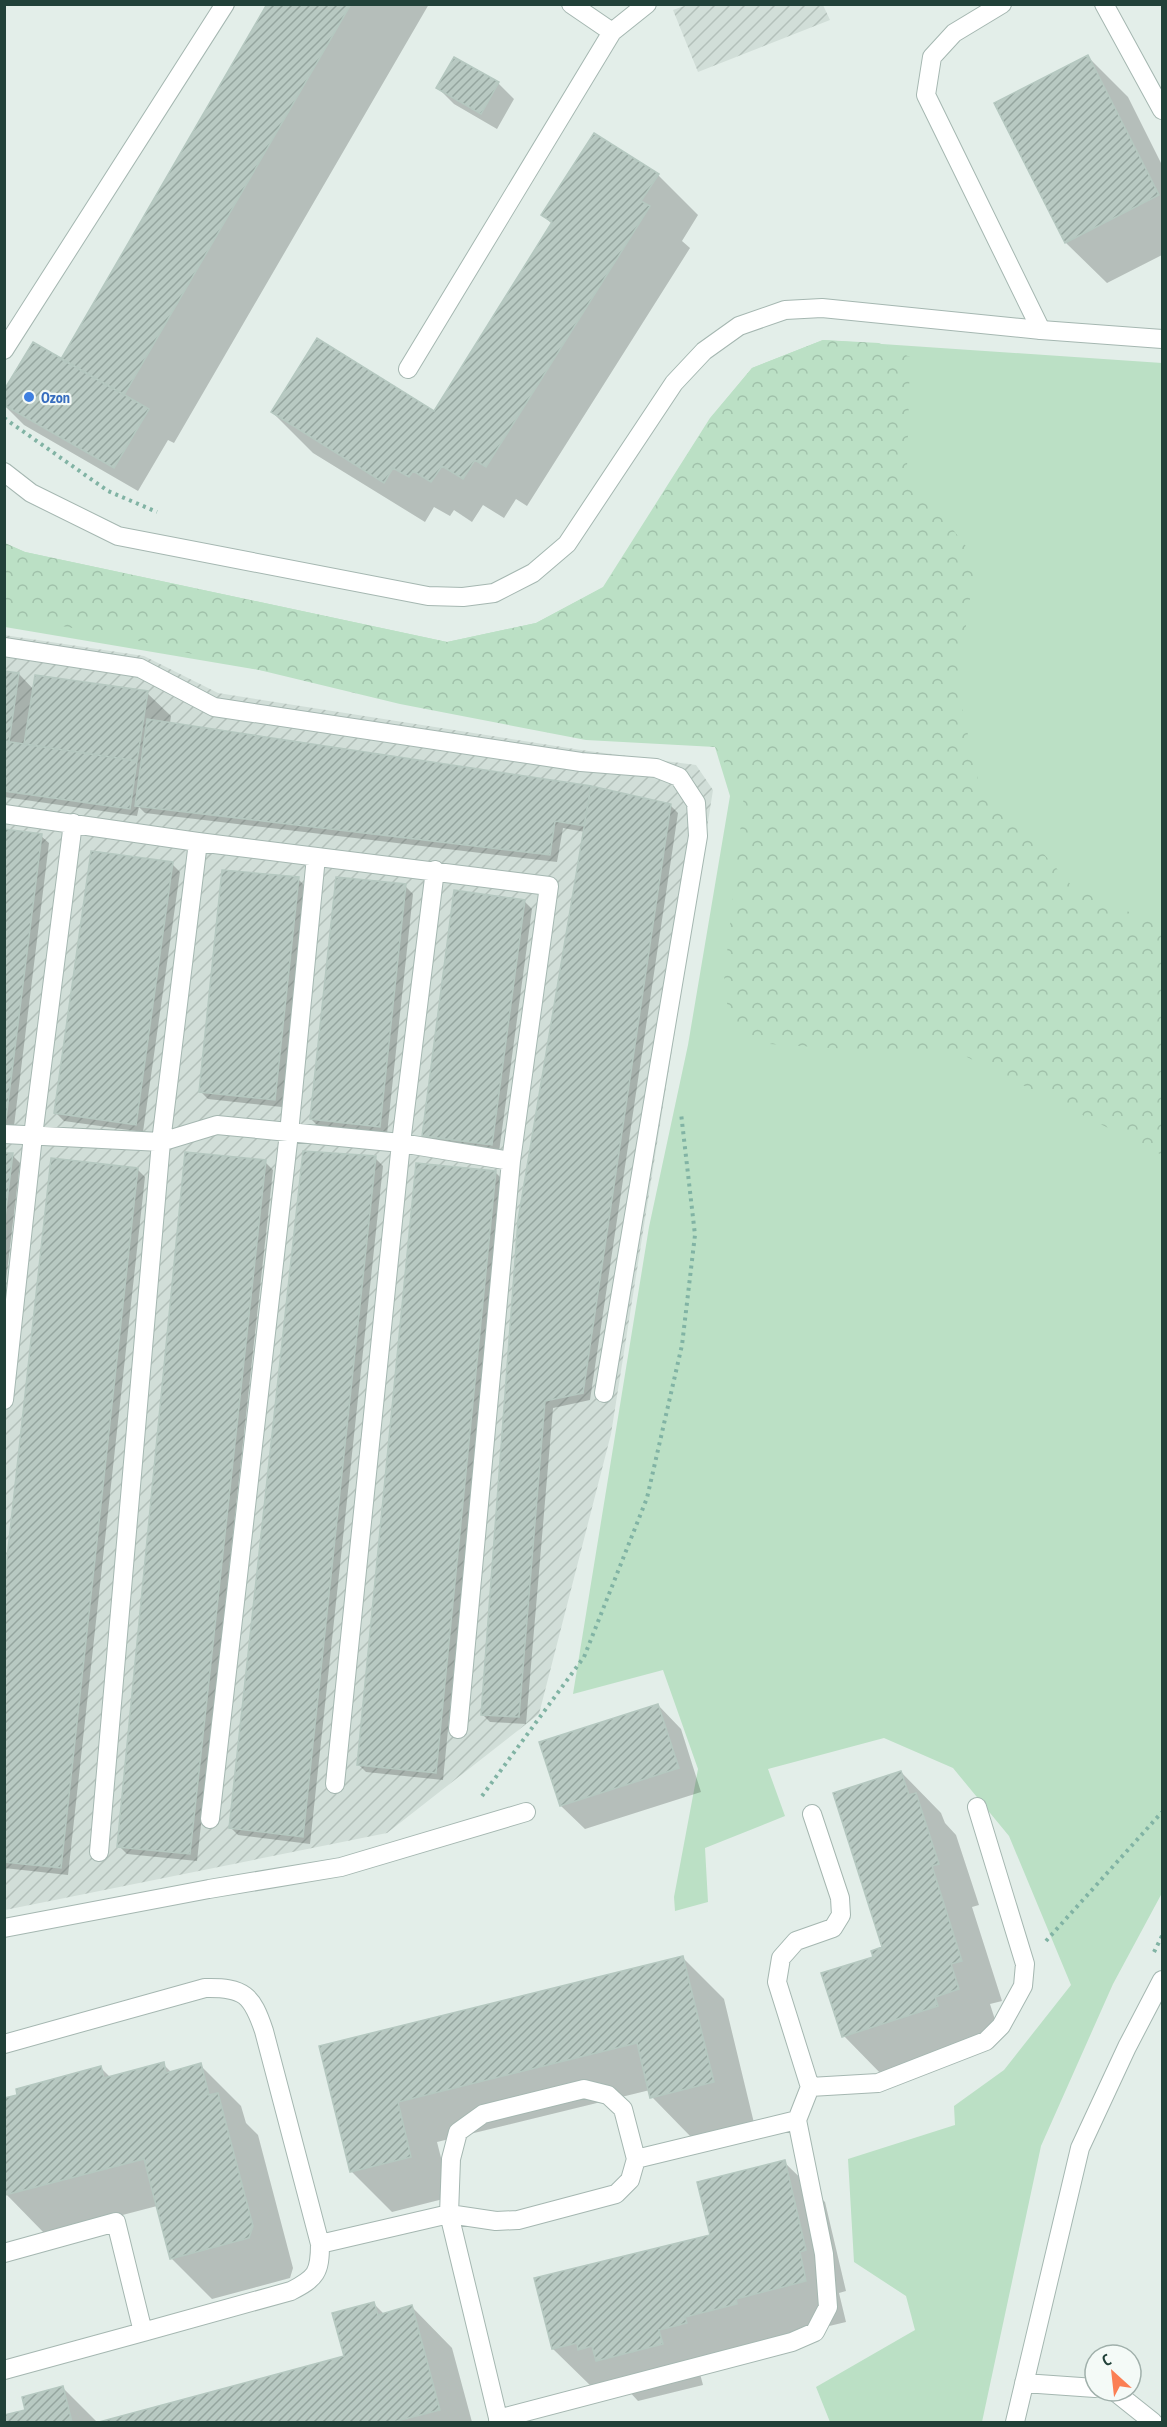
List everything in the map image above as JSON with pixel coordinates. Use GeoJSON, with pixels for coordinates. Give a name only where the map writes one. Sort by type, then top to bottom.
{"type":"FeatureCollection","features":[{"type":"Feature","properties":{"kind":"street"},"geometry":{"type":"LineString","coordinates":[[4,350],[225,4]]}},
{"type":"Feature","properties":{"kind":"street"},"geometry":{"type":"LineString","coordinates":[[571,4],[612,32]]}},
{"type":"Feature","properties":{"kind":"street"},"geometry":{"type":"LineString","coordinates":[[408,369],[612,32],[647,4]]}},
{"type":"Feature","properties":{"kind":"street"},"geometry":{"type":"LineString","coordinates":[[1002,4],[954,33],[932,57],[926,95],[1041,330]]}},
{"type":"Feature","properties":{"kind":"street"},"geometry":{"type":"LineString","coordinates":[[1104,4],[1162,110]]}},
{"type":"Feature","properties":{"kind":"street"},"geometry":{"type":"LineString","coordinates":[[4,472],[31,492],[118,536],[428,596],[463,597],[494,593],[523,578],[567,544],[674,383],[704,351],[739,326],[785,310],[822,308],[1041,330],[1162,339]]}},
{"type":"Feature","properties":{"kind":"street"},"geometry":{"type":"LineString","coordinates":[[4,647],[140,668],[213,707],[581,762],[656,768],[679,777],[696,803],[698,836],[604,1393]]}},
{"type":"Feature","properties":{"kind":"street"},"geometry":{"type":"LineString","coordinates":[[4,814],[198,842],[549,886],[511,1161],[458,1729]]}},
{"type":"Feature","properties":{"kind":"street"},"geometry":{"type":"LineString","coordinates":[[4,1400],[33,1136],[73,823]]}},
{"type":"Feature","properties":{"kind":"street"},"geometry":{"type":"LineString","coordinates":[[99,1852],[161,1142],[198,842]]}},
{"type":"Feature","properties":{"kind":"street"},"geometry":{"type":"LineString","coordinates":[[210,1819],[289,1133],[316,857]]}},
{"type":"Feature","properties":{"kind":"street"},"geometry":{"type":"LineString","coordinates":[[335,1784],[400,1143],[435,870]]}},
{"type":"Feature","properties":{"kind":"street"},"geometry":{"type":"LineString","coordinates":[[4,1134],[161,1142],[217,1125],[400,1143],[511,1161]]}},
{"type":"Feature","properties":{"kind":"street"},"geometry":{"type":"LineString","coordinates":[[810,2087],[878,2083],[986,2041],[1000,2026],[1023,1986],[1026,1964],[977,1807]]}},
{"type":"Feature","properties":{"kind":"street"},"geometry":{"type":"LineString","coordinates":[[4,1928],[209,1889],[340,1868],[526,1812]]}},
{"type":"Feature","properties":{"kind":"street"},"geometry":{"type":"LineString","coordinates":[[320,2244],[449,2214],[496,2221],[518,2220],[616,2194],[630,2180],[636,2159],[623,2109],[608,2095],[584,2089],[483,2114],[458,2132],[451,2159],[449,2214],[498,2421],[792,2342],[815,2332],[828,2307],[824,2254],[797,2120],[810,2087],[777,1982],[781,1958],[796,1941],[833,1929],[841,1915],[840,1898],[812,1814]]}},
{"type":"Feature","properties":{"kind":"street"},"geometry":{"type":"LineString","coordinates":[[1015,2422],[1080,2148],[1127,2047],[1162,1980]]}},
{"type":"Feature","properties":{"kind":"street"},"geometry":{"type":"LineString","coordinates":[[4,2044],[205,1988],[226,1987],[245,1993],[257,2010],[264,2031],[320,2244],[320,2266],[309,2282],[291,2291],[4,2370]]}},
{"type":"Feature","properties":{"kind":"street"},"geometry":{"type":"LineString","coordinates":[[636,2159],[797,2120]]}},
{"type":"Feature","properties":{"kind":"street"},"geometry":{"type":"LineString","coordinates":[[4,2253],[116,2222],[143,2332]]}},
{"type":"Feature","properties":{"kind":"street"},"geometry":{"type":"LineString","coordinates":[[1024,2383],[1083,2387]]}},
{"type":"Feature","properties":{"kind":"street"},"geometry":{"type":"LineString","coordinates":[[1129,2403],[1153,2422]]}},
{"type":"Feature","properties":{"kind":"path"},"geometry":{"type":"LineString","coordinates":[[4,418],[108,491],[166,514]]}},
{"type":"Feature","properties":{"kind":"path"},"geometry":{"type":"LineString","coordinates":[[472,1828],[478,1801],[584,1657],[647,1498],[682,1345],[695,1234],[679,1107]]}},
{"type":"Feature","properties":{"kind":"path"},"geometry":{"type":"LineString","coordinates":[[1026,1964],[1162,1812]]}},
{"type":"Feature","properties":{"kind":"shaded area"},"geometry":{"type":"Polygon","coordinates":[[[687,5],[823,5],[830,20],[698,72],[673,10],[687,5]]]}},
{"type":"Feature","properties":{"kind":"shaded area"},"geometry":{"type":"Polygon","coordinates":[[[4,635],[144,656],[218,693],[581,750],[696,765],[713,790],[611,1434],[539,1714],[387,1833],[5,1910],[4,635]]]}},
{"type":"Feature","properties":{"kind":"green space"},"geometry":{"type":"Polygon","coordinates":[[[823,340],[1162,363],[1162,1893],[1113,1984],[1041,2146],[982,2422],[830,2422],[816,2387],[915,2330],[906,2296],[854,2262],[848,2159],[955,2125],[954,2106],[1004,2070],[1071,1985],[1009,1836],[953,1768],[884,1738],[768,1769],[785,1816],[705,1848],[708,1902],[675,1911],[674,1897],[698,1769],[663,1670],[573,1694],[649,1227],[688,1045],[730,796],[715,747],[5,627],[4,543],[25,552],[447,642],[536,623],[603,587],[710,418],[752,368],[823,340]]]}},
{"type":"Feature","properties":{"kind":"green space"},"geometry":{"type":"Polygon","coordinates":[[[823,340],[879,343],[910,357],[907,471],[976,559],[957,686],[978,779],[1072,886],[1162,927],[1162,1155],[967,1057],[739,1042],[723,990],[744,795],[715,747],[586,740],[400,704],[134,640],[5,615],[5,543],[25,552],[447,642],[536,623],[604,587],[710,419],[752,368],[823,340]]]}},
{"type":"Feature","properties":{"kind":"building"},"geometry":{"type":"Polygon","coordinates":[[[267,4],[351,4],[124,395],[61,359],[267,4]]]}},
{"type":"Feature","properties":{"kind":"building"},"geometry":{"type":"Polygon","coordinates":[[[1088,55],[1159,195],[1065,243],[994,103],[1088,55]]]}},
{"type":"Feature","properties":{"kind":"building"},"geometry":{"type":"Polygon","coordinates":[[[454,57],[499,82],[481,114],[436,88],[454,57]]]}},
{"type":"Feature","properties":{"kind":"building"},"geometry":{"type":"Polygon","coordinates":[[[594,133],[659,174],[641,201],[650,206],[486,467],[475,460],[463,479],[442,466],[431,482],[413,471],[409,477],[393,468],[384,483],[271,412],[317,338],[434,411],[552,222],[541,215],[594,133]]]}},
{"type":"Feature","properties":{"kind":"building"},"geometry":{"type":"Polygon","coordinates":[[[33,342],[149,409],[114,468],[4,405],[4,390],[33,342]]]}},
{"type":"Feature","properties":{"kind":"building"},"geometry":{"type":"Polygon","coordinates":[[[4,671],[19,673],[9,742],[4,741],[4,671]]]}},
{"type":"Feature","properties":{"kind":"building"},"geometry":{"type":"Polygon","coordinates":[[[35,675],[148,691],[137,761],[24,744],[35,675]]]}},
{"type":"Feature","properties":{"kind":"building"},"geometry":{"type":"Polygon","coordinates":[[[147,719],[591,786],[584,826],[555,821],[550,855],[135,806],[147,719]]]}},
{"type":"Feature","properties":{"kind":"building"},"geometry":{"type":"Polygon","coordinates":[[[4,741],[137,761],[130,809],[4,791],[4,741]]]}},
{"type":"Feature","properties":{"kind":"building"},"geometry":{"type":"Polygon","coordinates":[[[591,786],[671,804],[583,1393],[545,1401],[519,1717],[481,1715],[518,1220],[591,786]]]}},
{"type":"Feature","properties":{"kind":"building"},"geometry":{"type":"Polygon","coordinates":[[[4,829],[42,834],[6,1119],[4,1119],[4,829]]]}},
{"type":"Feature","properties":{"kind":"building"},"geometry":{"type":"Polygon","coordinates":[[[91,851],[173,862],[136,1125],[54,1113],[91,851]]]}},
{"type":"Feature","properties":{"kind":"building"},"geometry":{"type":"Polygon","coordinates":[[[222,870],[299,877],[275,1100],[199,1092],[222,870]]]}},
{"type":"Feature","properties":{"kind":"building"},"geometry":{"type":"Polygon","coordinates":[[[336,877],[406,884],[380,1127],[310,1119],[336,877]]]}},
{"type":"Feature","properties":{"kind":"building"},"geometry":{"type":"Polygon","coordinates":[[[454,890],[525,900],[492,1145],[422,1136],[454,890]]]}},
{"type":"Feature","properties":{"kind":"building"},"geometry":{"type":"Polygon","coordinates":[[[303,1151],[376,1156],[303,1837],[229,1828],[303,1151]]]}},
{"type":"Feature","properties":{"kind":"building"},"geometry":{"type":"Polygon","coordinates":[[[185,1152],[266,1160],[190,1854],[117,1847],[185,1152]]]}},
{"type":"Feature","properties":{"kind":"building"},"geometry":{"type":"Polygon","coordinates":[[[4,1153],[13,1153],[4,1225],[4,1153]]]}},
{"type":"Feature","properties":{"kind":"building"},"geometry":{"type":"Polygon","coordinates":[[[51,1158],[138,1168],[61,1868],[4,1862],[4,1586],[51,1158]]]}},
{"type":"Feature","properties":{"kind":"building"},"geometry":{"type":"Polygon","coordinates":[[[416,1163],[496,1171],[436,1773],[357,1765],[416,1163]]]}},
{"type":"Feature","properties":{"kind":"building"},"geometry":{"type":"Polygon","coordinates":[[[658,1704],[679,1768],[560,1806],[539,1742],[658,1704]]]}},
{"type":"Feature","properties":{"kind":"building"},"geometry":{"type":"Polygon","coordinates":[[[901,1771],[909,1795],[916,1793],[939,1864],[932,1866],[962,1961],[951,1964],[959,1989],[935,1997],[938,2006],[842,2037],[821,1973],[873,1957],[871,1951],[882,1947],[833,1793],[901,1771]]]}},
{"type":"Feature","properties":{"kind":"building"},"geometry":{"type":"Polygon","coordinates":[[[683,1956],[714,2082],[650,2098],[637,2043],[398,2102],[411,2157],[350,2172],[319,2046],[683,1956]]]}},
{"type":"Feature","properties":{"kind":"building"},"geometry":{"type":"Polygon","coordinates":[[[164,2062],[166,2073],[201,2063],[209,2095],[218,2093],[253,2226],[249,2238],[170,2259],[144,2159],[5,2195],[4,2098],[17,2095],[16,2089],[101,2066],[104,2078],[164,2062]]]}},
{"type":"Feature","properties":{"kind":"building"},"geometry":{"type":"Polygon","coordinates":[[[785,2160],[806,2250],[800,2252],[806,2281],[736,2299],[737,2304],[685,2317],[687,2323],[659,2330],[663,2344],[596,2361],[592,2346],[578,2350],[577,2343],[552,2349],[534,2278],[710,2235],[697,2182],[785,2160]]]}},
{"type":"Feature","properties":{"kind":"building"},"geometry":{"type":"Polygon","coordinates":[[[374,2302],[378,2315],[412,2305],[440,2410],[393,2422],[99,2422],[344,2356],[332,2313],[374,2302]]]}},
{"type":"Feature","properties":{"kind":"building"},"geometry":{"type":"Polygon","coordinates":[[[63,2386],[72,2422],[4,2422],[4,2415],[25,2410],[22,2397],[63,2386]]]}},
{"type":"Feature","properties":{"kind":"place","name":"Ozon"},"geometry":{"type":"Point","coordinates":[29,397]}}]}
